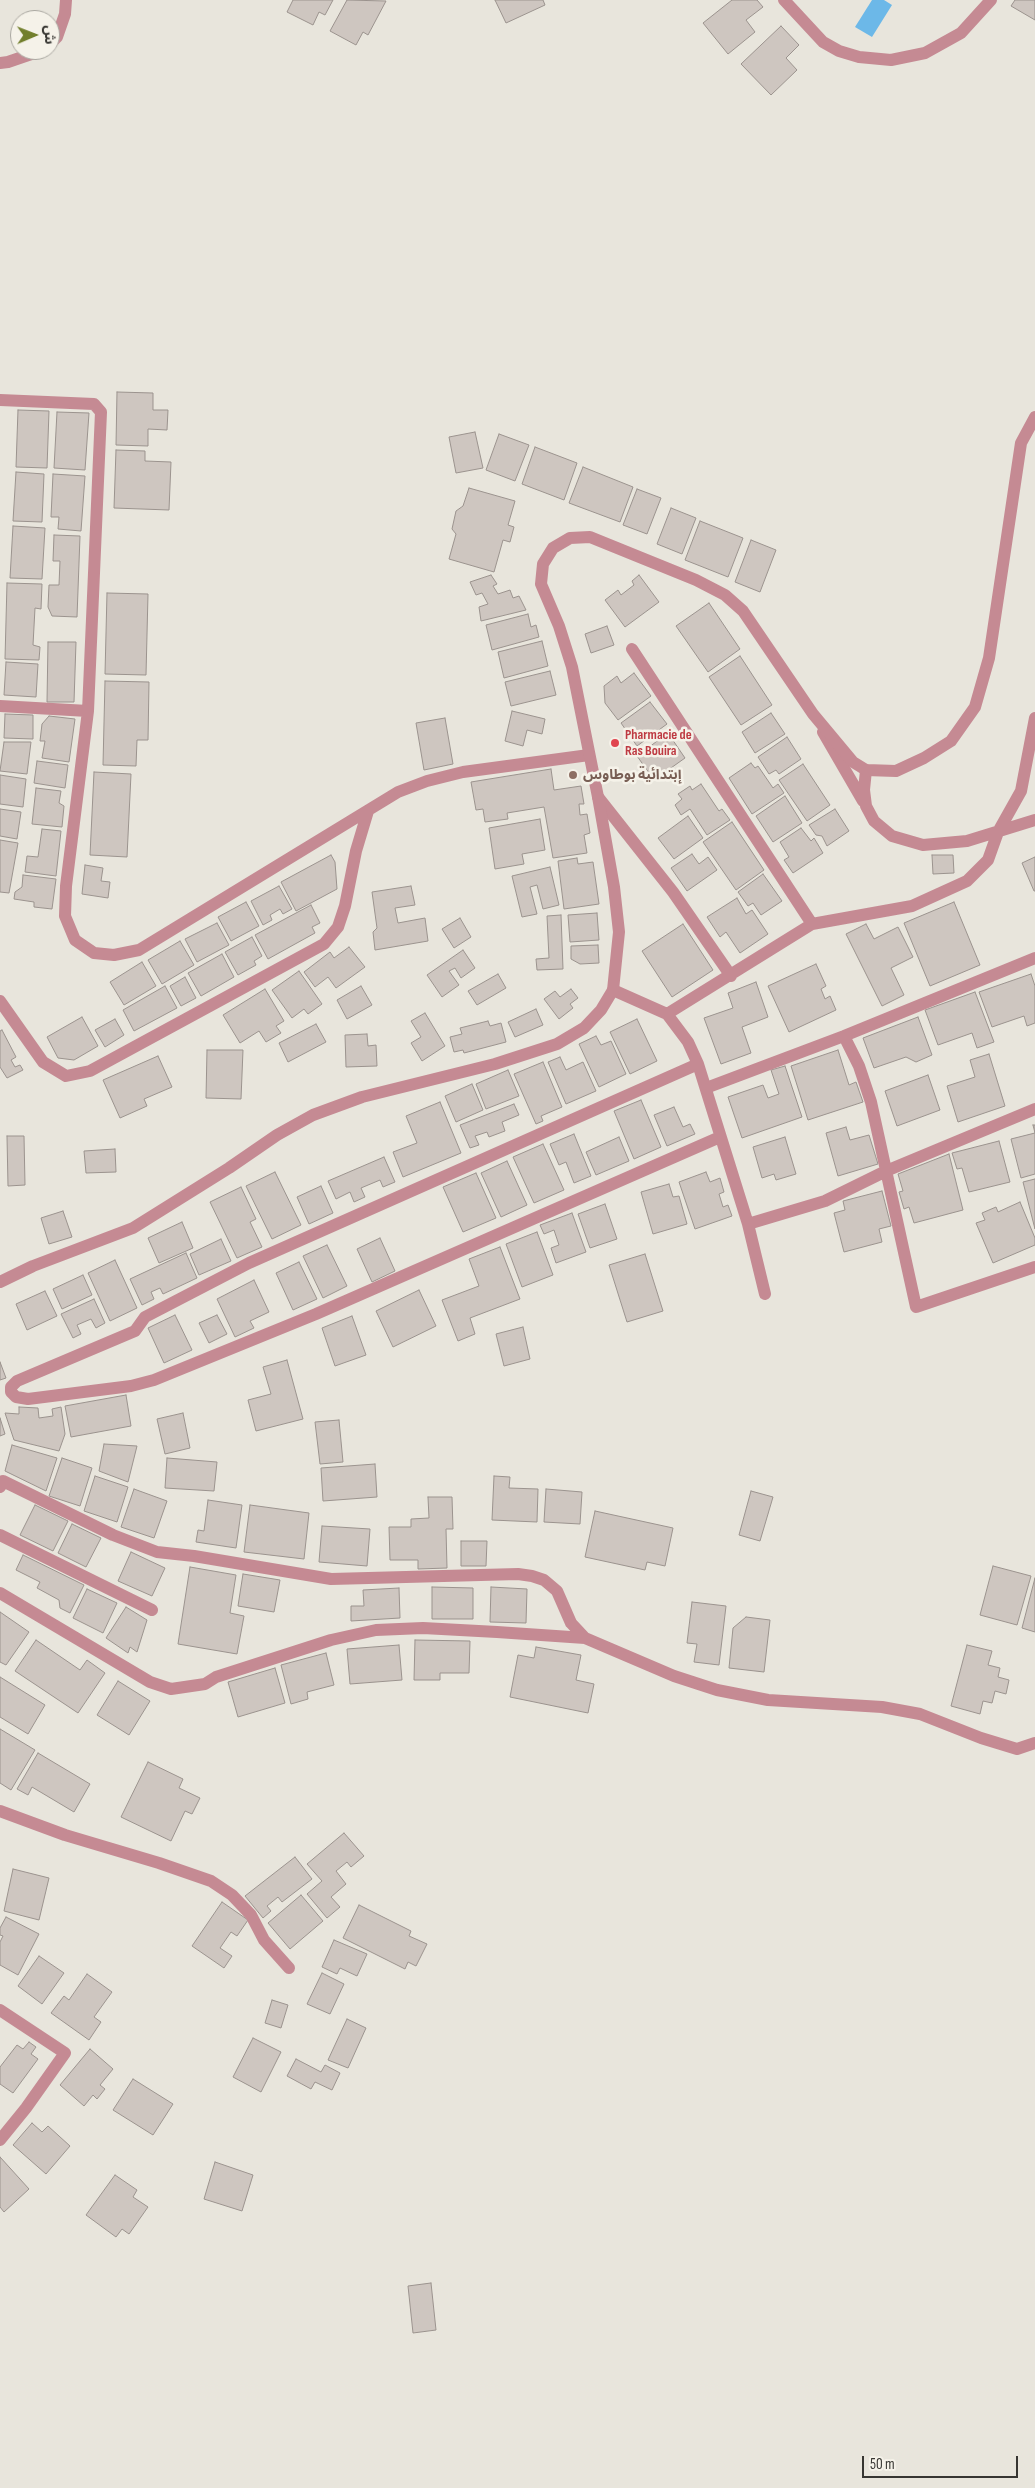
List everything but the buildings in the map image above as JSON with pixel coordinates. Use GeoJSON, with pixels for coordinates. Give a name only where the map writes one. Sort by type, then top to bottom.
{"type":"FeatureCollection","features":[{"type":"Feature","properties":{"kind":"street"},"geometry":{"type":"LineString","coordinates":[[60,28],[65,14],[66,0]]}},
{"type":"Feature","properties":{"kind":"street"},"geometry":{"type":"LineString","coordinates":[[784,0],[823,42],[840,51],[859,57],[890,60],[925,53],[961,34],[991,0]]}},
{"type":"Feature","properties":{"kind":"street"},"geometry":{"type":"LineString","coordinates":[[0,62],[14,60]]}},
{"type":"Feature","properties":{"kind":"street"},"geometry":{"type":"LineString","coordinates":[[0,400],[94,404],[101,412],[88,711],[66,886],[64,916],[75,940],[94,953],[114,955],[139,950],[398,792],[427,781],[463,772],[589,755]]}},
{"type":"Feature","properties":{"kind":"street"},"geometry":{"type":"LineString","coordinates":[[813,714],[852,762],[866,770],[896,771],[924,758],[950,741],[975,707],[988,658],[1022,443],[1035,417]]}},
{"type":"Feature","properties":{"kind":"street"},"geometry":{"type":"LineString","coordinates":[[0,1282],[32,1266],[133,1228],[277,1135],[313,1115],[362,1097],[495,1064],[557,1044],[584,1028],[601,1010],[613,990],[619,932],[614,887],[572,667],[559,626],[541,584],[540,574],[547,555],[553,548],[570,538],[590,537],[696,580],[725,595],[743,611],[813,714],[874,821],[892,836],[923,845],[968,840],[1035,820]]}},
{"type":"Feature","properties":{"kind":"street"},"geometry":{"type":"LineString","coordinates":[[632,649],[812,924]]}},
{"type":"Feature","properties":{"kind":"street"},"geometry":{"type":"LineString","coordinates":[[0,706],[88,711]]}},
{"type":"Feature","properties":{"kind":"street"},"geometry":{"type":"LineString","coordinates":[[666,1014],[731,976],[812,924],[912,906],[967,881],[988,860],[998,832],[1021,791],[1035,718]]}},
{"type":"Feature","properties":{"kind":"street"},"geometry":{"type":"LineString","coordinates":[[866,770],[864,790],[866,806]]}},
{"type":"Feature","properties":{"kind":"street"},"geometry":{"type":"LineString","coordinates":[[598,797],[673,892],[731,976]]}},
{"type":"Feature","properties":{"kind":"street"},"geometry":{"type":"LineString","coordinates":[[0,1001],[43,1062],[66,1076],[90,1071],[324,944],[338,927],[346,906],[356,851],[368,811]]}},
{"type":"Feature","properties":{"kind":"street"},"geometry":{"type":"LineString","coordinates":[[706,1088],[844,1036],[1035,958]]}},
{"type":"Feature","properties":{"kind":"street"},"geometry":{"type":"LineString","coordinates":[[613,990],[666,1014],[688,1042],[706,1088],[748,1224],[765,1294]]}},
{"type":"Feature","properties":{"kind":"street"},"geometry":{"type":"LineString","coordinates":[[844,1036],[858,1066],[871,1102],[916,1307],[1035,1267]]}},
{"type":"Feature","properties":{"kind":"street"},"geometry":{"type":"LineString","coordinates":[[698,1064],[249,1263],[145,1318],[136,1331],[17,1381],[12,1387],[12,1394],[28,1399],[131,1386],[154,1380],[316,1314],[720,1138]]}},
{"type":"Feature","properties":{"kind":"street"},"geometry":{"type":"LineString","coordinates":[[748,1224],[825,1201],[886,1171],[1035,1109]]}},
{"type":"Feature","properties":{"kind":"street"},"geometry":{"type":"LineString","coordinates":[[0,1487],[3,1481],[113,1535],[157,1552],[194,1556],[330,1579],[518,1574],[532,1576],[544,1580],[557,1591],[571,1623],[585,1638]]}},
{"type":"Feature","properties":{"kind":"street"},"geometry":{"type":"LineString","coordinates":[[0,1535],[152,1610]]}},
{"type":"Feature","properties":{"kind":"street"},"geometry":{"type":"LineString","coordinates":[[0,1593],[150,1682],[171,1689],[205,1684],[216,1676],[331,1640],[376,1630],[424,1628],[585,1638],[674,1676],[717,1690],[768,1700],[882,1707],[920,1714],[981,1738],[1017,1748],[1035,1743]]}},
{"type":"Feature","properties":{"kind":"street"},"geometry":{"type":"LineString","coordinates":[[1,1814],[159,1863],[210,1881],[232,1895],[251,1915],[264,1940],[289,1968]]}},
{"type":"Feature","properties":{"kind":"street"},"geometry":{"type":"LineString","coordinates":[[0,2010],[65,2053],[26,2108],[0,2140]]}},
{"type":"Feature","properties":{"kind":"water"},"geometry":{"type":"Polygon","coordinates":[[[872,0],[884,0],[892,5],[872,37],[855,27],[872,0]]]}},
{"type":"Feature","properties":{"kind":"place","name":"Pharmacie de Ras Bouira"},"geometry":{"type":"Point","coordinates":[615,743]}},
{"type":"Feature","properties":{"kind":"place","name":"إبتدائية بوطاوس"},"geometry":{"type":"Point","coordinates":[573,775]}}]}
